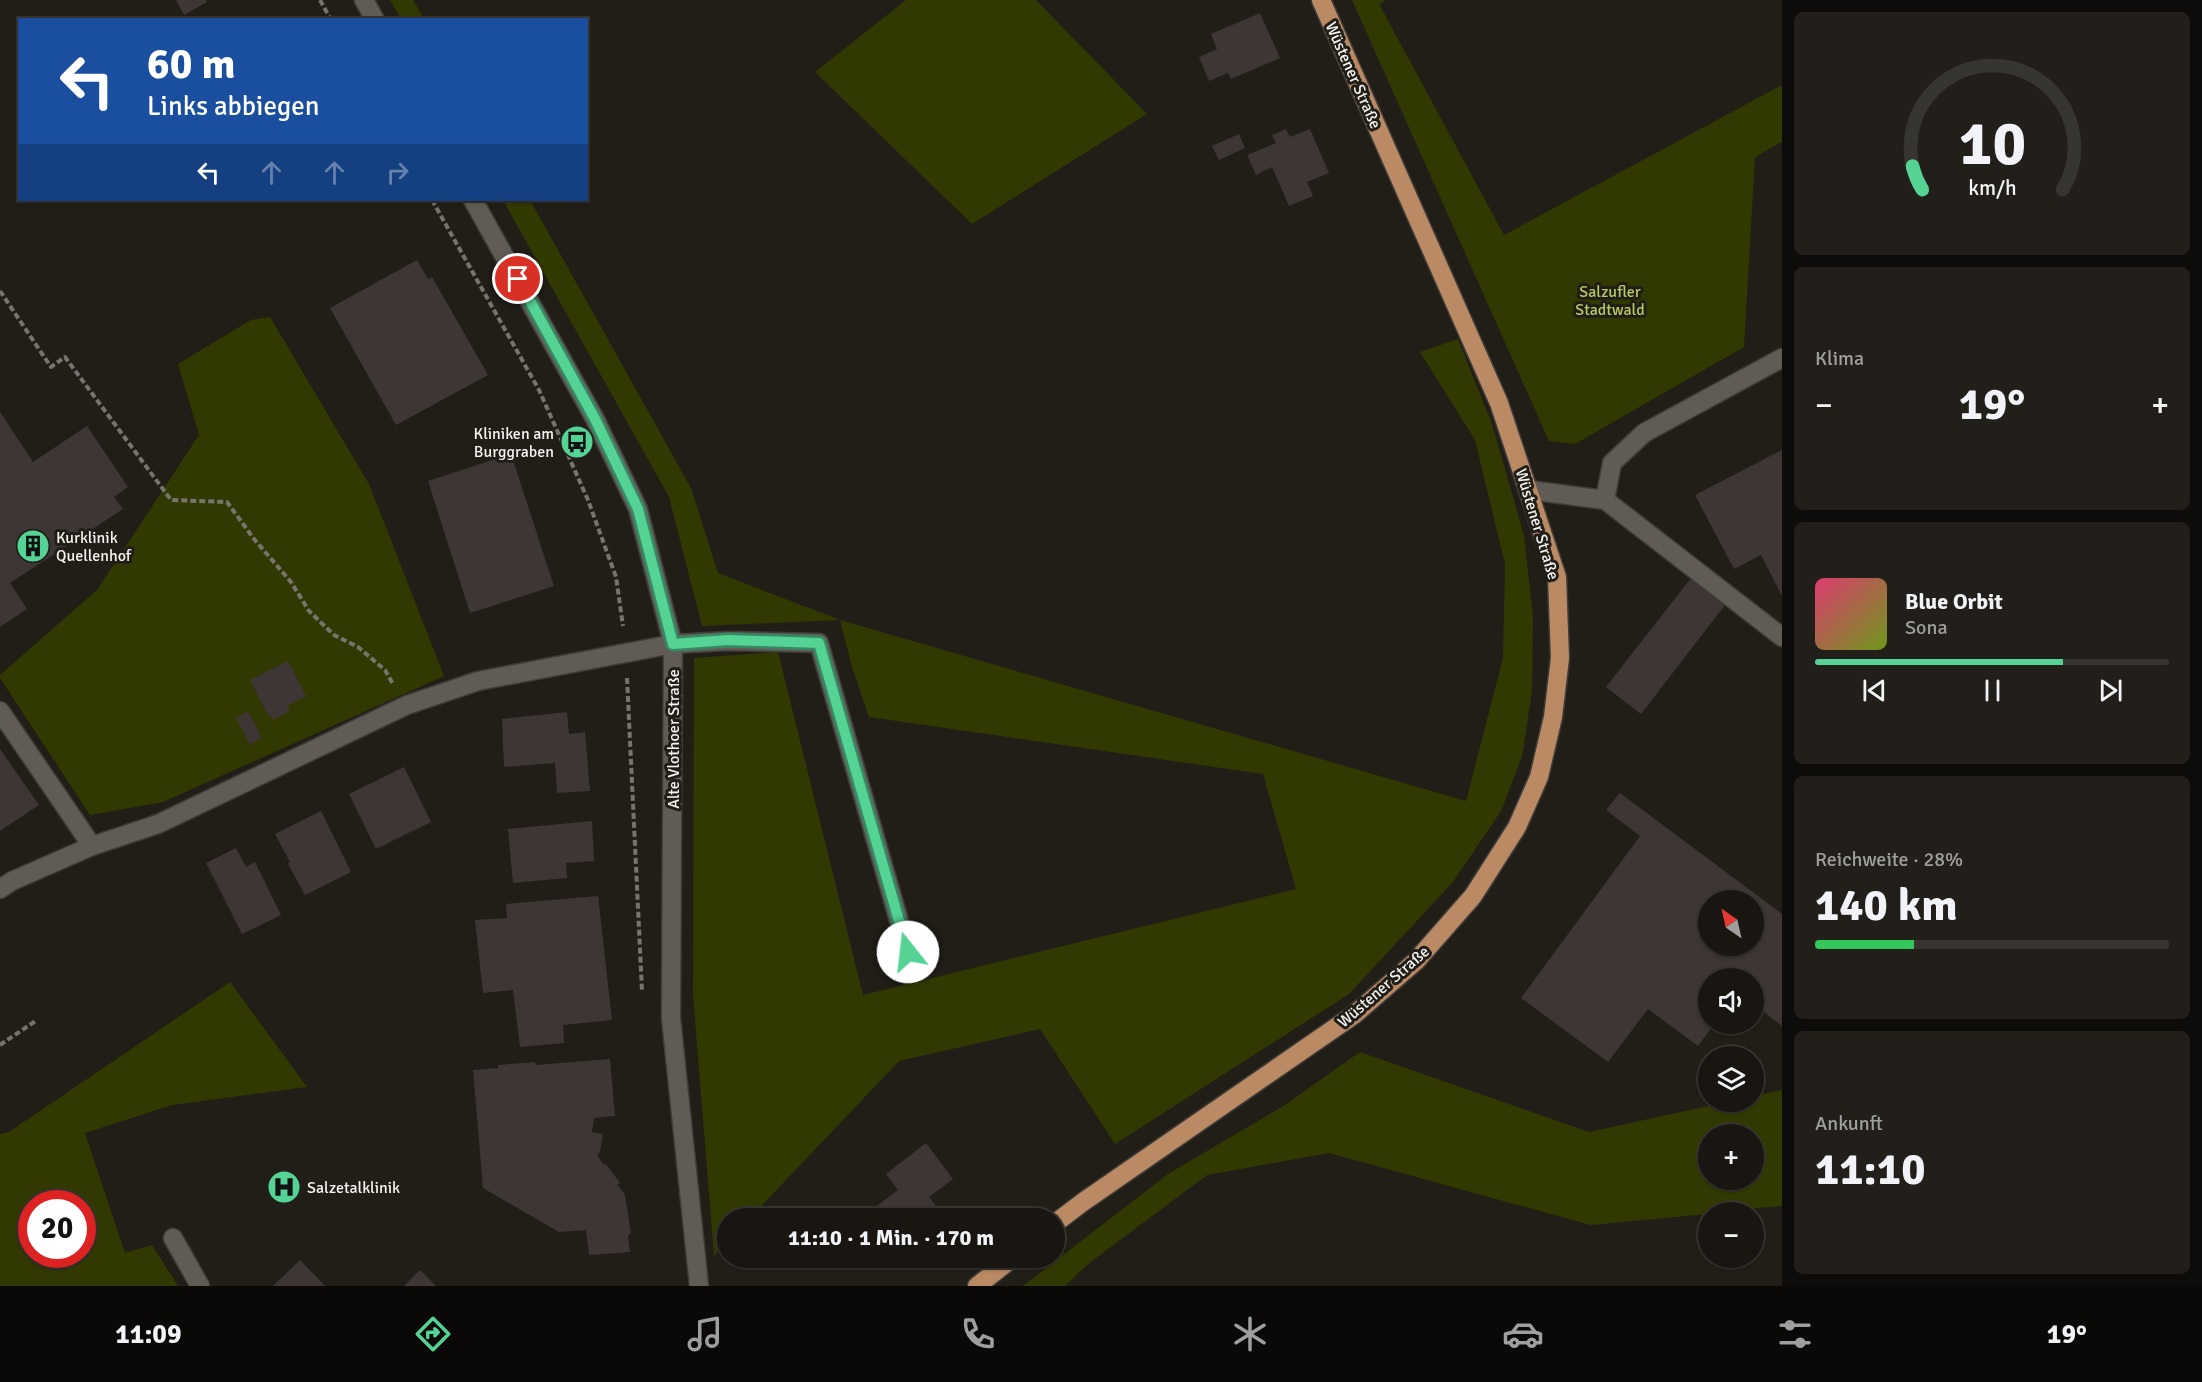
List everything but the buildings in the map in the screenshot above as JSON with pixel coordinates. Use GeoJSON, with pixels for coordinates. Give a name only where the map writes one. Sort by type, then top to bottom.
{"type":"FeatureCollection","features":[{"type":"Feature","properties":{"kind":"main road","name":"Wüstener Straße"},"geometry":{"type":"LineString","coordinates":[[1065,1216],[1355,1014],[1416,961],[1473,896],[1517,828],[1539,777],[1553,717],[1560,658],[1557,577],[1499,403],[1321,0]]}},
{"type":"Feature","properties":{"kind":"main road"},"geometry":{"type":"LineString","coordinates":[[977,1286],[1000,1268]]}},
{"type":"Feature","properties":{"kind":"street"},"geometry":{"type":"LineString","coordinates":[[364,0],[374,18]]}},
{"type":"Feature","properties":{"kind":"street","name":"Alte Vlothoer Straße"},"geometry":{"type":"LineString","coordinates":[[474,201],[595,419],[638,509],[673,644],[671,1018],[699,1286]]}},
{"type":"Feature","properties":{"kind":"street"},"geometry":{"type":"LineString","coordinates":[[1605,500],[1612,463],[1644,433],[1782,358]]}},
{"type":"Feature","properties":{"kind":"street"},"geometry":{"type":"LineString","coordinates":[[1528,490],[1605,500],[1782,637]]}},
{"type":"Feature","properties":{"kind":"street"},"geometry":{"type":"LineString","coordinates":[[0,889],[12,881],[92,846],[158,824],[407,705],[478,681],[673,644],[728,640],[819,643],[908,952]]}},
{"type":"Feature","properties":{"kind":"street"},"geometry":{"type":"LineString","coordinates":[[0,711],[92,846]]}},
{"type":"Feature","properties":{"kind":"street"},"geometry":{"type":"LineString","coordinates":[[173,1238],[200,1286]]}},
{"type":"Feature","properties":{"kind":"path"},"geometry":{"type":"LineString","coordinates":[[320,0],[330,18]]}},
{"type":"Feature","properties":{"kind":"path"},"geometry":{"type":"LineString","coordinates":[[433,201],[539,390],[588,500],[616,577],[626,652],[643,1006],[671,1018]]}},
{"type":"Feature","properties":{"kind":"path"},"geometry":{"type":"LineString","coordinates":[[0,291],[51,367],[65,357],[171,501],[227,502],[254,539],[291,582],[309,611],[334,635],[358,647],[385,670],[407,705]]}},
{"type":"Feature","properties":{"kind":"path"},"geometry":{"type":"LineString","coordinates":[[0,1045],[37,1020]]}},
{"type":"Feature","properties":{"kind":"green space"},"geometry":{"type":"Polygon","coordinates":[[[390,0],[413,0],[423,18],[400,18],[390,0]]]}},
{"type":"Feature","properties":{"kind":"green space"},"geometry":{"type":"Polygon","coordinates":[[[906,0],[1036,0],[1147,114],[972,224],[815,72],[906,0]]]}},
{"type":"Feature","properties":{"kind":"green space","name":"Salzufler Stadtwald"},"geometry":{"type":"Polygon","coordinates":[[[1352,0],[1386,0],[1379,4],[1504,235],[1782,85],[1782,142],[1755,157],[1744,347],[1575,444],[1549,441],[1352,0]]]}},
{"type":"Feature","properties":{"kind":"green space"},"geometry":{"type":"Polygon","coordinates":[[[504,201],[531,201],[691,488],[718,573],[840,620],[702,626],[669,497],[504,201]]]}},
{"type":"Feature","properties":{"kind":"green space"},"geometry":{"type":"Polygon","coordinates":[[[270,317],[369,484],[444,676],[163,802],[90,815],[0,675],[97,590],[199,435],[178,364],[251,320],[270,317]]]}},
{"type":"Feature","properties":{"kind":"green space"},"geometry":{"type":"Polygon","coordinates":[[[1458,339],[1492,424],[1524,535],[1533,617],[1532,691],[1522,757],[1501,811],[1453,882],[1349,994],[1115,1144],[1040,1029],[899,1061],[759,1208],[717,1208],[717,1253],[714,1256],[693,995],[694,658],[778,652],[863,995],[1296,889],[1263,774],[869,717],[852,667],[840,620],[1466,801],[1503,658],[1505,564],[1475,440],[1420,352],[1458,339]]]}},
{"type":"Feature","properties":{"kind":"green space"},"geometry":{"type":"Polygon","coordinates":[[[230,982],[307,1087],[172,1105],[85,1133],[125,1253],[152,1245],[178,1286],[0,1286],[0,1134],[9,1132],[230,982]]]}},
{"type":"Feature","properties":{"kind":"green space"},"geometry":{"type":"Polygon","coordinates":[[[1360,1052],[1589,1132],[1698,1108],[1698,1112],[1764,1112],[1764,1094],[1782,1090],[1782,1206],[1764,1207],[1764,1202],[1698,1202],[1698,1215],[1591,1225],[1329,1153],[1207,1175],[1088,1264],[1065,1286],[1023,1286],[1046,1268],[1065,1268],[1065,1254],[1168,1174],[1285,1105],[1360,1052]]]}},
{"type":"Feature","properties":{"kind":"place","name":"Kliniken am Burggraben"},"geometry":{"type":"Point","coordinates":[577,442]}},
{"type":"Feature","properties":{"kind":"place","name":"Kurklinik Quellenhof"},"geometry":{"type":"Point","coordinates":[33,546]}},
{"type":"Feature","properties":{"kind":"place","name":"Salzetalklinik"},"geometry":{"type":"Point","coordinates":[284,1187]}},
{"type":"Feature","properties":{"kind":"route"},"geometry":{"type":"LineString","coordinates":[[518,279],[595,419],[638,509],[673,644],[728,640],[819,643],[908,952]]}}]}
